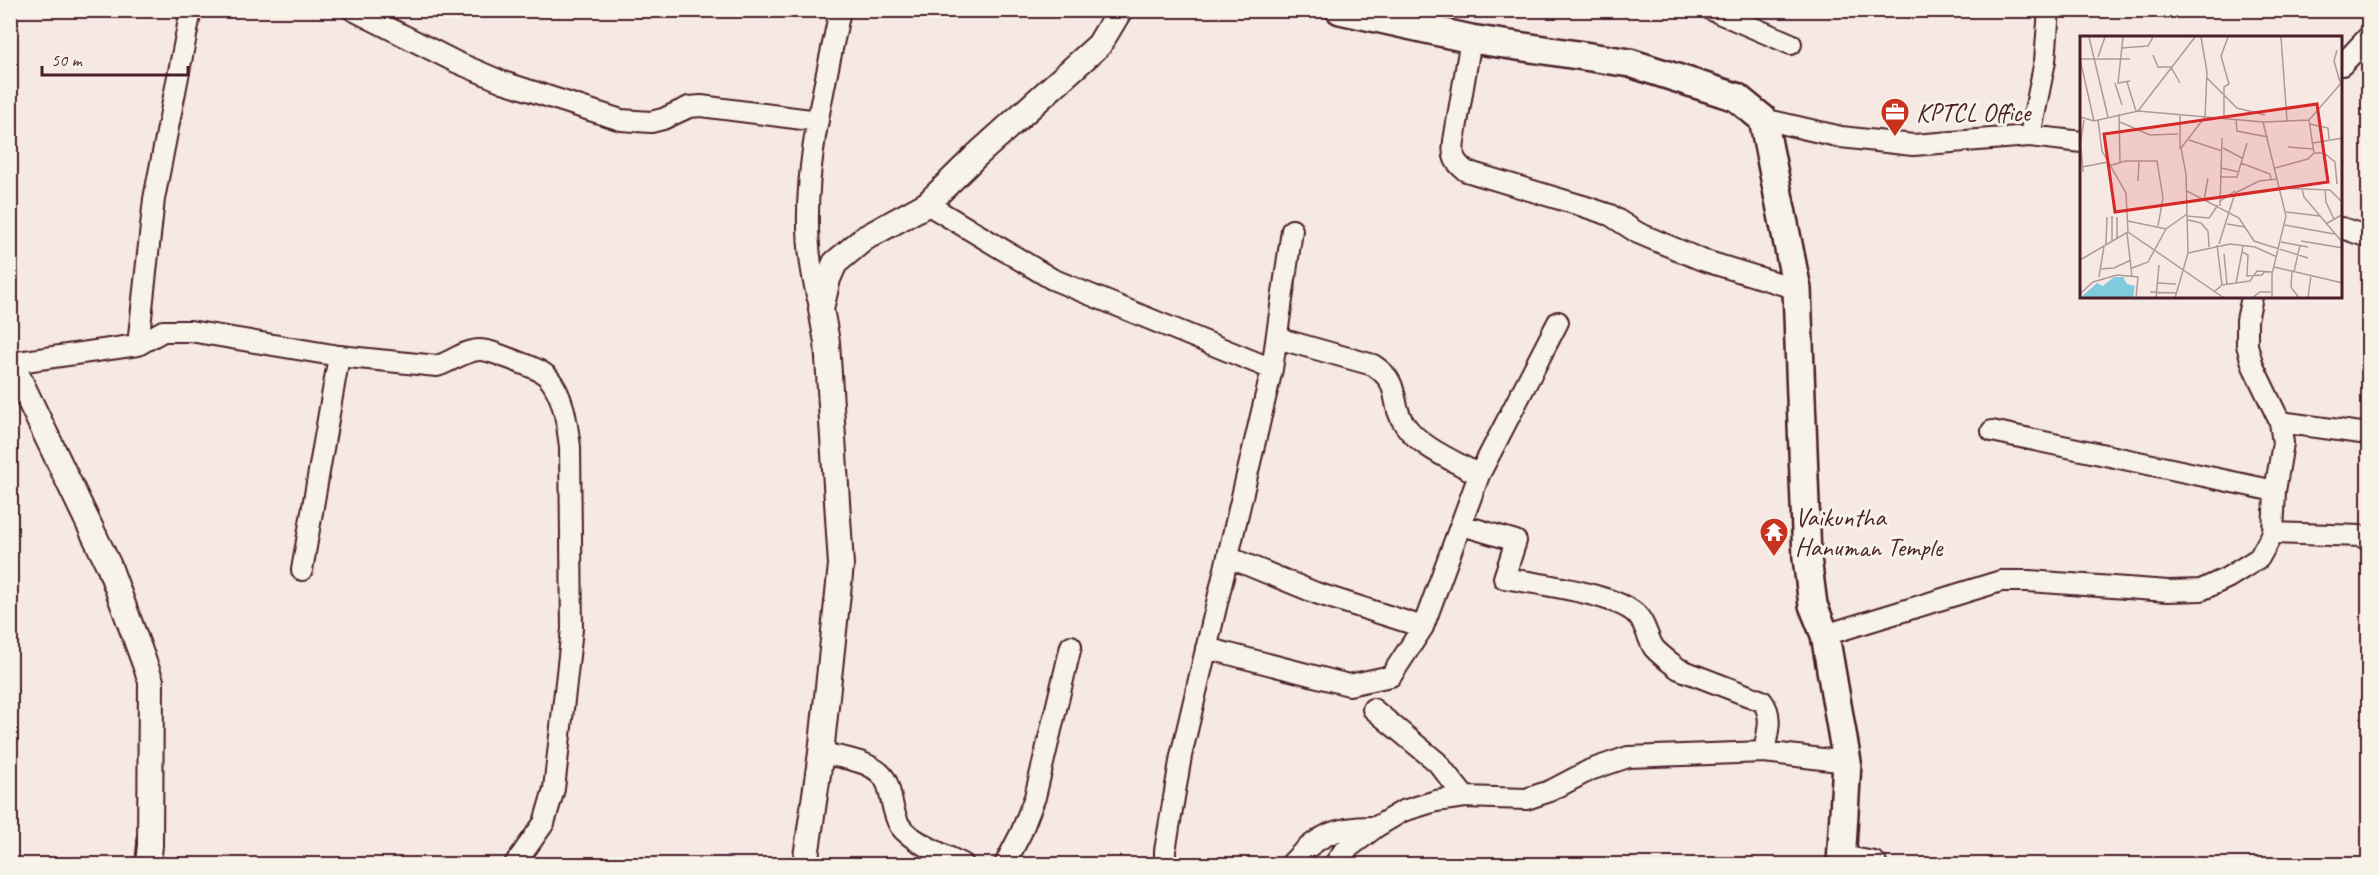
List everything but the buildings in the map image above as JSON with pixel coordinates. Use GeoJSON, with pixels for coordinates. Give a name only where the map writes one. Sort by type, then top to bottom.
{"type":"FeatureCollection","features":[{"type":"Feature","properties":{"kind":"main road"},"geometry":{"type":"LineString","coordinates":[[1342,11],[1471,39],[1630,63],[1736,97],[1763,119],[1797,289],[1807,558],[1813,605],[1825,635],[1847,762],[1841,861]]}},
{"type":"Feature","properties":{"kind":"street"},"geometry":{"type":"LineString","coordinates":[[138,345],[154,199],[191,10]]}},
{"type":"Feature","properties":{"kind":"street"},"geometry":{"type":"LineString","coordinates":[[353,10],[456,62],[503,82],[621,120],[651,122],[688,107],[701,106],[818,121]]}},
{"type":"Feature","properties":{"kind":"street"},"geometry":{"type":"LineString","coordinates":[[805,864],[821,753],[841,565],[826,342],[821,309],[812,282],[808,250],[810,185],[818,121],[840,10]]}},
{"type":"Feature","properties":{"kind":"street"},"geometry":{"type":"LineString","coordinates":[[821,309],[828,279],[835,263],[865,238],[927,204],[976,155],[1099,45],[1120,10]]}},
{"type":"Feature","properties":{"kind":"street"},"geometry":{"type":"LineString","coordinates":[[1712,10],[1791,44]]}},
{"type":"Feature","properties":{"kind":"street"},"geometry":{"type":"LineString","coordinates":[[2030,136],[2045,61],[2049,10]]}},
{"type":"Feature","properties":{"kind":"street"},"geometry":{"type":"LineString","coordinates":[[2343,64],[2368,37]]}},
{"type":"Feature","properties":{"kind":"street"},"geometry":{"type":"LineString","coordinates":[[1471,39],[1454,141],[1455,163],[1466,171],[1610,215],[1638,233],[1702,260],[1797,289]]}},
{"type":"Feature","properties":{"kind":"street"},"geometry":{"type":"LineString","coordinates":[[1763,119],[1841,137],[1913,145],[2030,136],[2080,142]]}},
{"type":"Feature","properties":{"kind":"street"},"geometry":{"type":"LineString","coordinates":[[927,204],[1052,279],[1272,369]]}},
{"type":"Feature","properties":{"kind":"street"},"geometry":{"type":"LineString","coordinates":[[2343,228],[2368,237]]}},
{"type":"Feature","properties":{"kind":"street"},"geometry":{"type":"LineString","coordinates":[[1165,864],[1165,851],[1181,756],[1272,369],[1292,230]]}},
{"type":"Feature","properties":{"kind":"street"},"geometry":{"type":"LineString","coordinates":[[1825,635],[2001,581],[2029,580],[2168,591],[2201,590],[2227,578],[2259,558],[2273,533],[2275,491],[2283,443],[2280,422],[2253,366],[2247,345],[2247,320],[2252,298]]}},
{"type":"Feature","properties":{"kind":"street"},"geometry":{"type":"LineString","coordinates":[[1206,648],[1349,685],[1391,676],[1423,627],[1479,475],[1558,322]]}},
{"type":"Feature","properties":{"kind":"street"},"geometry":{"type":"LineString","coordinates":[[148,864],[151,681],[109,566],[11,362],[138,345],[163,331],[190,331],[339,356],[437,366],[451,362],[463,354],[479,350],[529,366],[547,376],[567,418],[570,447],[571,641],[554,789],[544,823],[516,864]]}},
{"type":"Feature","properties":{"kind":"street"},"geometry":{"type":"LineString","coordinates":[[1277,338],[1372,365],[1384,372],[1392,385],[1403,423],[1416,438],[1479,475]]}},
{"type":"Feature","properties":{"kind":"street"},"geometry":{"type":"LineString","coordinates":[[302,570],[339,356]]}},
{"type":"Feature","properties":{"kind":"street"},"geometry":{"type":"LineString","coordinates":[[2280,422],[2368,434]]}},
{"type":"Feature","properties":{"kind":"street"},"geometry":{"type":"LineString","coordinates":[[1992,431],[2275,491]]}},
{"type":"Feature","properties":{"kind":"street"},"geometry":{"type":"LineString","coordinates":[[1462,525],[1516,541],[1504,578],[1576,590],[1628,608],[1638,615],[1654,648],[1679,669],[1762,701],[1768,708],[1770,716],[1764,752]]}},
{"type":"Feature","properties":{"kind":"street"},"geometry":{"type":"LineString","coordinates":[[2273,533],[2361,537],[2368,540]]}},
{"type":"Feature","properties":{"kind":"street"},"geometry":{"type":"LineString","coordinates":[[1228,558],[1316,593],[1423,627]]}},
{"type":"Feature","properties":{"kind":"street"},"geometry":{"type":"LineString","coordinates":[[1005,864],[1021,833],[1035,797],[1071,646]]}},
{"type":"Feature","properties":{"kind":"street"},"geometry":{"type":"LineString","coordinates":[[1373,709],[1437,762],[1465,797]]}},
{"type":"Feature","properties":{"kind":"street"},"geometry":{"type":"LineString","coordinates":[[1335,864],[1343,852],[1376,827],[1403,811],[1436,801],[1465,797],[1527,799],[1550,791],[1590,770],[1628,757],[1764,752],[1847,762]]}},
{"type":"Feature","properties":{"kind":"street"},"geometry":{"type":"LineString","coordinates":[[821,753],[869,766],[881,773],[888,784],[891,802],[900,827],[924,846],[963,864]]}},
{"type":"Feature","properties":{"kind":"street"},"geometry":{"type":"LineString","coordinates":[[1291,864],[1320,837],[1349,826],[1376,827]]}},
{"type":"Feature","properties":{"kind":"street"},"geometry":{"type":"LineString","coordinates":[[1841,861],[1874,864]]}},
{"type":"Feature","properties":{"kind":"place","name":"KPTCL Office"},"geometry":{"type":"Point","coordinates":[1895,138]}},
{"type":"Feature","properties":{"kind":"place","name":"Vaikuntha Hanuman Temple"},"geometry":{"type":"Point","coordinates":[1774,558]}}]}
